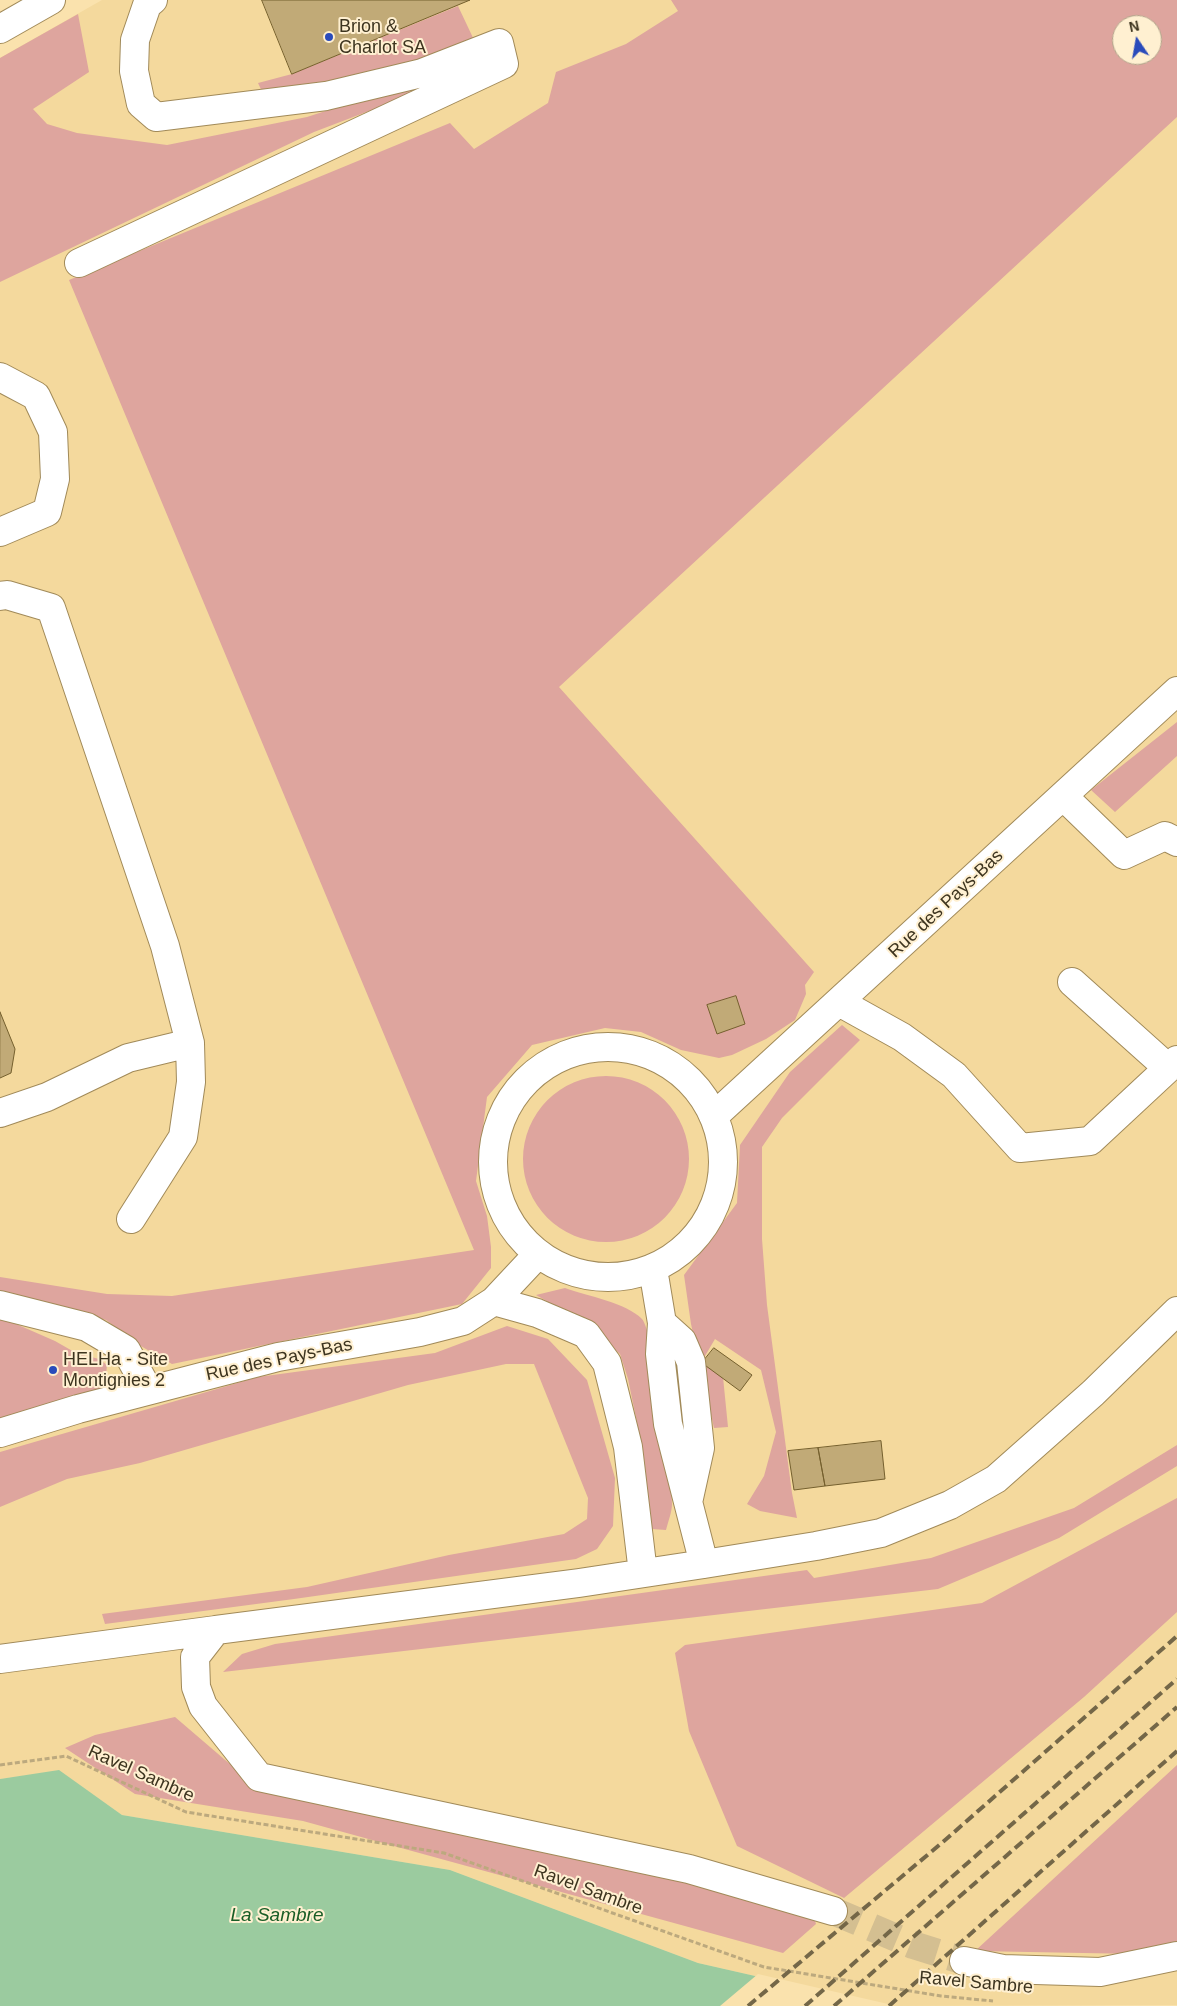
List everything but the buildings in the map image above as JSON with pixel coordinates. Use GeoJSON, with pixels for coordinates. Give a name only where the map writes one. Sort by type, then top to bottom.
{"type":"FeatureCollection","features":[{"type":"Feature","properties":{"kind":"street"},"geometry":{"type":"LineString","coordinates":[[0,29],[51,0]]}},
{"type":"Feature","properties":{"kind":"street"},"geometry":{"type":"LineString","coordinates":[[79,263],[504,64],[499,43],[422,73],[326,96],[156,118],[141,104],[134,71],[135,40],[147,5],[153,0]]}},
{"type":"Feature","properties":{"kind":"street"},"geometry":{"type":"LineString","coordinates":[[0,376],[36,396],[53,432],[55,478],[47,512],[0,532]]}},
{"type":"Feature","properties":{"kind":"street"},"geometry":{"type":"LineString","coordinates":[[0,596],[7,595],[51,608],[165,946],[190,1043],[191,1082],[183,1137],[130,1219]]}},
{"type":"Feature","properties":{"kind":"street","name":"Rue des Pays-Bas"},"geometry":{"type":"LineString","coordinates":[[714,1116],[1177,691]]}},
{"type":"Feature","properties":{"kind":"street"},"geometry":{"type":"LineString","coordinates":[[1063,796],[1124,855],[1165,836],[1177,842]]}},
{"type":"Feature","properties":{"kind":"street"},"geometry":{"type":"LineString","coordinates":[[840,1002],[902,1038],[954,1075],[1020,1148],[1090,1141],[1173,1064],[1072,982]]}},
{"type":"Feature","properties":{"kind":"street"},"geometry":{"type":"LineString","coordinates":[[0,1113],[48,1097],[128,1058],[190,1043]]}},
{"type":"Feature","properties":{"kind":"street"},"geometry":{"type":"LineString","coordinates":[[588,1048],[626,1048],[662,1060],[693,1084],[714,1116],[723,1151],[721,1188],[707,1222],[684,1249],[652,1269],[613,1278],[573,1272],[538,1254],[511,1227],[495,1192],[492,1154],[501,1117],[522,1084],[552,1061],[570,1054],[588,1048]]}},
{"type":"Feature","properties":{"kind":"street","name":"Rue des Pays-Bas"},"geometry":{"type":"LineString","coordinates":[[0,1433],[78,1409],[278,1357],[420,1332],[463,1321],[494,1301],[538,1254]]}},
{"type":"Feature","properties":{"kind":"street"},"geometry":{"type":"LineString","coordinates":[[652,1269],[662,1323],[682,1341],[691,1362],[700,1448],[688,1502],[704,1564]]}},
{"type":"Feature","properties":{"kind":"street"},"geometry":{"type":"LineString","coordinates":[[494,1301],[538,1313],[586,1334],[607,1363],[628,1447],[644,1573]]}},
{"type":"Feature","properties":{"kind":"street"},"geometry":{"type":"LineString","coordinates":[[0,1305],[87,1327],[126,1350],[148,1390]]}},
{"type":"Feature","properties":{"kind":"street"},"geometry":{"type":"LineString","coordinates":[[0,1659],[644,1573],[816,1546],[881,1532],[950,1505],[996,1479],[1093,1393],[1177,1311]]}},
{"type":"Feature","properties":{"kind":"street"},"geometry":{"type":"LineString","coordinates":[[216,1630],[195,1657],[196,1687],[202,1706],[259,1777],[688,1868],[833,1911]]}},
{"type":"Feature","properties":{"kind":"street"},"geometry":{"type":"LineString","coordinates":[[964,1961],[1003,1969],[1100,1972],[1177,1956]]}},
{"type":"Feature","properties":{"kind":"path","name":"Ravel Sambre"},"geometry":{"type":"LineString","coordinates":[[0,1765],[66,1756],[186,1812],[444,1853],[764,1967],[941,1996],[998,2001]]}},
{"type":"Feature","properties":{"kind":"shaded area"},"geometry":{"type":"Polygon","coordinates":[[[102,0],[1177,0],[1177,2005],[887,2006],[698,1963],[450,1870],[122,1815],[59,1771],[0,1779],[0,58],[102,0]]]}},
{"type":"Feature","properties":{"kind":"shaded area"},"geometry":{"type":"Polygon","coordinates":[[[671,0],[1177,0],[1177,117],[559,687],[814,972],[805,985],[806,994],[795,1020],[766,1039],[732,1055],[719,1058],[681,1050],[641,1032],[605,1028],[532,1045],[487,1097],[476,1181],[487,1216],[491,1247],[491,1268],[462,1304],[172,1364],[139,1345],[106,1320],[0,1292],[0,1277],[107,1294],[172,1296],[474,1250],[69,280],[450,123],[474,149],[548,103],[556,72],[626,44],[678,11],[671,0]]]}},
{"type":"Feature","properties":{"kind":"shaded area"},"geometry":{"type":"Polygon","coordinates":[[[458,6],[475,42],[438,61],[268,104],[258,83],[292,74],[458,6]]]}},
{"type":"Feature","properties":{"kind":"shaded area"},"geometry":{"type":"Polygon","coordinates":[[[78,14],[89,72],[33,109],[47,124],[77,133],[167,145],[307,117],[433,76],[437,85],[314,132],[0,282],[0,58],[78,14]]]}},
{"type":"Feature","properties":{"kind":"shaded area"},"geometry":{"type":"Polygon","coordinates":[[[1177,722],[1177,756],[1115,812],[1091,790],[1177,722]]]}},
{"type":"Feature","properties":{"kind":"shaded area"},"geometry":{"type":"Polygon","coordinates":[[[842,1025],[860,1040],[782,1118],[762,1147],[762,1239],[767,1305],[797,1518],[760,1511],[747,1504],[764,1476],[776,1432],[761,1370],[715,1339],[702,1361],[723,1377],[728,1427],[714,1428],[691,1324],[684,1275],[737,1203],[740,1145],[790,1072],[842,1025]]]}},
{"type":"Feature","properties":{"kind":"shaded area"},"geometry":{"type":"Polygon","coordinates":[[[598,1076],[614,1076],[638,1082],[665,1100],[683,1127],[689,1159],[683,1191],[665,1218],[638,1236],[614,1242],[598,1242],[574,1236],[553,1223],[542,1212],[529,1191],[523,1167],[523,1151],[529,1127],[542,1106],[553,1095],[574,1082],[598,1076]]]}},
{"type":"Feature","properties":{"kind":"shaded area"},"geometry":{"type":"Polygon","coordinates":[[[565,1288],[606,1300],[635,1313],[642,1319],[647,1330],[662,1407],[669,1466],[672,1504],[666,1530],[652,1529],[642,1447],[628,1379],[620,1354],[601,1337],[588,1320],[536,1295],[565,1288]]]}},
{"type":"Feature","properties":{"kind":"shaded area","name":"HELHa - Site Montignies 2"},"geometry":{"type":"Polygon","coordinates":[[[0,1317],[55,1341],[76,1353],[99,1359],[107,1365],[105,1387],[0,1420],[0,1317]]]}},
{"type":"Feature","properties":{"kind":"shaded area"},"geometry":{"type":"Polygon","coordinates":[[[507,1326],[548,1339],[587,1380],[615,1478],[613,1526],[597,1549],[576,1559],[105,1624],[102,1614],[307,1587],[449,1555],[564,1534],[587,1519],[588,1498],[534,1364],[506,1364],[408,1385],[140,1463],[67,1479],[0,1507],[0,1452],[258,1377],[435,1353],[507,1326]]]}},
{"type":"Feature","properties":{"kind":"shaded area"},"geometry":{"type":"Polygon","coordinates":[[[1177,1445],[1177,1466],[1059,1538],[938,1589],[223,1672],[242,1654],[275,1644],[807,1570],[814,1578],[931,1558],[1074,1508],[1177,1445]]]}},
{"type":"Feature","properties":{"kind":"shaded area"},"geometry":{"type":"Polygon","coordinates":[[[1177,1498],[1177,1612],[1084,1697],[844,1898],[737,1846],[689,1731],[675,1653],[685,1645],[982,1603],[1177,1498]]]}},
{"type":"Feature","properties":{"kind":"shaded area"},"geometry":{"type":"Polygon","coordinates":[[[175,1717],[252,1783],[809,1903],[816,1924],[783,1953],[303,1821],[135,1794],[65,1748],[95,1735],[175,1717]]]}},
{"type":"Feature","properties":{"kind":"shaded area"},"geometry":{"type":"Polygon","coordinates":[[[1177,1765],[1177,1944],[1137,1954],[975,1951],[1177,1765]]]}},
{"type":"Feature","properties":{"kind":"water","name":"La Sambre"},"geometry":{"type":"Polygon","coordinates":[[[59,1770],[122,1815],[450,1870],[698,1963],[887,2006],[0,2006],[0,1779],[59,1770]]]}},
{"type":"Feature","properties":{"kind":"pier"},"geometry":{"type":"Polygon","coordinates":[[[758,1974],[888,2004],[890,2006],[720,2006],[758,1974]]]}},
{"type":"Feature","properties":{"kind":"tunnel"},"geometry":{"type":"LineString","coordinates":[[833,1911],[913,1945],[964,1961]]}},
{"type":"Feature","properties":{"kind":"railway"},"geometry":{"type":"LineString","coordinates":[[748,2006],[944,1841],[1177,1636]]}},
{"type":"Feature","properties":{"kind":"railway"},"geometry":{"type":"LineString","coordinates":[[805,2006],[1177,1679]]}},
{"type":"Feature","properties":{"kind":"railway"},"geometry":{"type":"LineString","coordinates":[[834,2006],[1177,1707]]}},
{"type":"Feature","properties":{"kind":"railway"},"geometry":{"type":"LineString","coordinates":[[889,2006],[1177,1751]]}},
{"type":"Feature","properties":{"kind":"place","name":"Brion & Charlot SA"},"geometry":{"type":"Point","coordinates":[329,37]}},
{"type":"Feature","properties":{"kind":"place","name":"HELHa - Site Montignies 2"},"geometry":{"type":"Point","coordinates":[53,1370]}}]}
